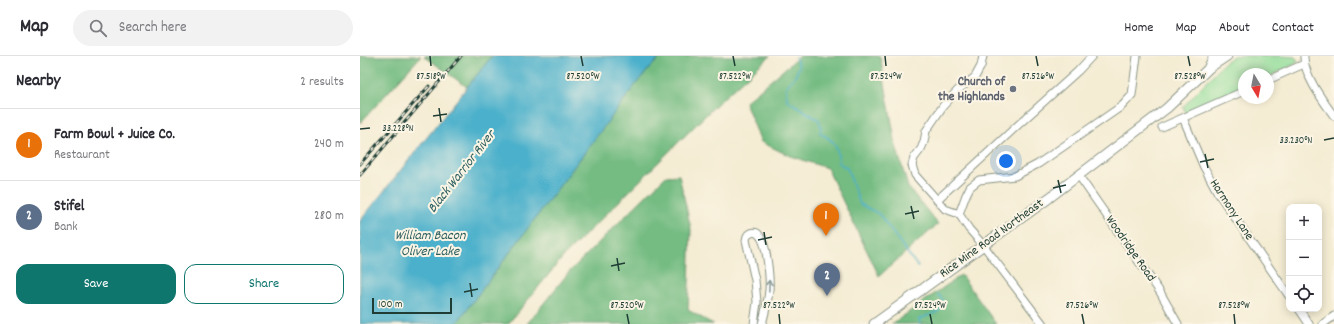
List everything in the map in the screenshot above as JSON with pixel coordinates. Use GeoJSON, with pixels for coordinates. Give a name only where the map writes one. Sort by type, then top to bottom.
{"type":"FeatureCollection","features":[{"type":"Feature","properties":{"kind":"main road","name":"Rice Mine Road Northeast"},"geometry":{"type":"LineString","coordinates":[[874,324],[1079,176],[1167,108],[1208,69],[1214,56]]}},
{"type":"Feature","properties":{"kind":"main road"},"geometry":{"type":"LineString","coordinates":[[1208,69],[1228,56]]}},
{"type":"Feature","properties":{"kind":"street"},"geometry":{"type":"LineString","coordinates":[[983,56],[981,66],[975,77],[959,89],[943,106],[926,130],[924,142],[914,158],[912,165],[915,175],[945,209],[959,214],[1043,324]]}},
{"type":"Feature","properties":{"kind":"street"},"geometry":{"type":"LineString","coordinates":[[937,200],[1078,71],[1092,56]]}},
{"type":"Feature","properties":{"kind":"street"},"geometry":{"type":"LineString","coordinates":[[959,214],[970,187],[979,180],[1015,176],[1038,164],[1122,106],[1132,95],[1138,56]]}},
{"type":"Feature","properties":{"kind":"street"},"geometry":{"type":"LineString","coordinates":[[1304,56],[1304,64],[1316,88],[1334,116]]}},
{"type":"Feature","properties":{"kind":"street"},"geometry":{"type":"LineString","coordinates":[[1274,77],[1304,64]]}},
{"type":"Feature","properties":{"kind":"street"},"geometry":{"type":"LineString","coordinates":[[1162,127],[1238,94]]}},
{"type":"Feature","properties":{"kind":"street","name":"Harmony Lane"},"geometry":{"type":"LineString","coordinates":[[1183,118],[1203,165],[1218,193],[1286,292]]}},
{"type":"Feature","properties":{"kind":"street","name":"Woodridge Road"},"geometry":{"type":"LineString","coordinates":[[1079,176],[1160,292],[1178,324]]}},
{"type":"Feature","properties":{"kind":"street"},"geometry":{"type":"LineString","coordinates":[[754,324],[757,302],[755,280],[746,240],[747,236],[755,232],[760,235],[763,240],[769,273],[769,289],[762,324]]}},
{"type":"Feature","properties":{"kind":"street"},"geometry":{"type":"LineString","coordinates":[[1301,312],[1309,324]]}},
{"type":"Feature","properties":{"kind":"street"},"geometry":{"type":"LineString","coordinates":[[1323,324],[1334,316]]}},
{"type":"Feature","properties":{"kind":"green space"},"geometry":{"type":"Polygon","coordinates":[[[360,56],[421,56],[360,123],[360,56]]]}},
{"type":"Feature","properties":{"kind":"green space"},"geometry":{"type":"Polygon","coordinates":[[[424,56],[492,56],[467,87],[424,56]]]}},
{"type":"Feature","properties":{"kind":"green space"},"geometry":{"type":"Polygon","coordinates":[[[661,56],[770,56],[721,100],[563,257],[508,324],[456,324],[639,80],[661,56]]]}},
{"type":"Feature","properties":{"kind":"green space"},"geometry":{"type":"Polygon","coordinates":[[[800,56],[880,56],[896,146],[908,187],[938,224],[879,276],[827,168],[790,156],[761,142],[745,102],[800,56]]]}},
{"type":"Feature","properties":{"kind":"green space"},"geometry":{"type":"Polygon","coordinates":[[[1233,56],[1295,57],[1298,61],[1274,74],[1274,68],[1238,68],[1238,90],[1186,113],[1183,107],[1225,62],[1233,56]]]}},
{"type":"Feature","properties":{"kind":"green space"},"geometry":{"type":"Polygon","coordinates":[[[679,175],[691,229],[688,310],[713,324],[527,324],[569,272],[666,176],[679,175]]]}},
{"type":"Feature","properties":{"kind":"green space"},"geometry":{"type":"Polygon","coordinates":[[[961,275],[996,324],[892,324],[961,275]]]}},
{"type":"Feature","properties":{"kind":"water","name":"William Bacon Oliver Lake"},"geometry":{"type":"Polygon","coordinates":[[[492,56],[661,56],[639,80],[456,324],[360,324],[360,221],[492,56]]]}},
{"type":"Feature","properties":{"kind":"waterway"},"geometry":{"type":"LineString","coordinates":[[795,57],[799,66],[796,75],[786,87],[787,100],[819,120],[821,127],[820,133],[833,141],[835,144],[839,163],[847,168],[860,204],[879,214],[918,267]]}},
{"type":"Feature","properties":{"kind":"waterway"},"geometry":{"type":"LineString","coordinates":[[920,324],[919,319],[937,312],[944,306],[943,300],[938,294]]}},
{"type":"Feature","properties":{"kind":"railway"},"geometry":{"type":"LineString","coordinates":[[360,175],[461,56]]}},
{"type":"Feature","properties":{"kind":"railway"},"geometry":{"type":"LineString","coordinates":[[360,164],[429,86]]}},
{"type":"Feature","properties":{"kind":"place","name":"Church of the Highlands"},"geometry":{"type":"Point","coordinates":[1013,89]}},
{"type":"Feature","properties":{"kind":"place","name":"Farm Bowl + Juice Co."},"geometry":{"type":"Point","coordinates":[826,236]}},
{"type":"Feature","properties":{"kind":"place","name":"Stifel"},"geometry":{"type":"Point","coordinates":[827,296]}},
{"type":"Feature","properties":{"kind":"water label","name":"Black Warrior River"},"geometry":{"type":"Point","coordinates":[462,172]}}]}
